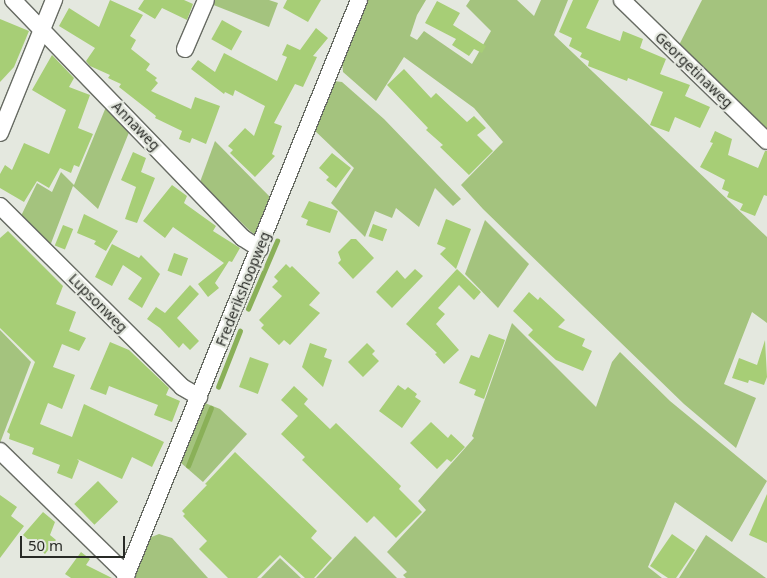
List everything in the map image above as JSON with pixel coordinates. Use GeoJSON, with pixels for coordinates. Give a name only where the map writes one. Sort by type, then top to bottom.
{"type":"FeatureCollection","features":[{"type":"Feature","properties":{"kind":"street","name":"Annaweg"},"geometry":{"type":"LineString","coordinates":[[13,0],[243,238],[260,249]]}},
{"type":"Feature","properties":{"kind":"street"},"geometry":{"type":"LineString","coordinates":[[0,133],[54,0]]}},
{"type":"Feature","properties":{"kind":"street"},"geometry":{"type":"LineString","coordinates":[[185,49],[206,0]]}},
{"type":"Feature","properties":{"kind":"street","name":"Frederikshoopweg"},"geometry":{"type":"LineString","coordinates":[[126,576],[260,249],[359,0]]}},
{"type":"Feature","properties":{"kind":"street","name":"Georgetinaweg"},"geometry":{"type":"LineString","coordinates":[[622,0],[767,141]]}},
{"type":"Feature","properties":{"kind":"street","name":"Lupsonweg"},"geometry":{"type":"LineString","coordinates":[[0,206],[182,387],[199,398]]}},
{"type":"Feature","properties":{"kind":"street"},"geometry":{"type":"LineString","coordinates":[[0,451],[126,576]]}},
{"type":"Feature","properties":{"kind":"green space"},"geometry":{"type":"Polygon","coordinates":[[[213,0],[269,0],[278,3],[269,27],[211,4],[213,0]]]}},
{"type":"Feature","properties":{"kind":"green space"},"geometry":{"type":"Polygon","coordinates":[[[367,0],[426,0],[417,15],[410,36],[417,40],[424,31],[472,64],[491,31],[466,6],[470,0],[517,0],[534,16],[541,0],[568,0],[554,35],[767,237],[767,323],[752,312],[724,384],[756,398],[736,448],[684,404],[483,209],[461,185],[503,142],[474,108],[404,57],[376,101],[343,72],[342,61],[367,0]]]}},
{"type":"Feature","properties":{"kind":"green space"},"geometry":{"type":"Polygon","coordinates":[[[702,0],[767,0],[767,129],[679,45],[702,0]]]}},
{"type":"Feature","properties":{"kind":"green space"},"geometry":{"type":"Polygon","coordinates":[[[334,81],[342,82],[384,119],[461,199],[453,206],[435,188],[419,227],[396,208],[392,218],[375,211],[365,237],[331,203],[354,168],[313,129],[334,81]]]}},
{"type":"Feature","properties":{"kind":"green space"},"geometry":{"type":"Polygon","coordinates":[[[108,102],[132,125],[98,209],[73,186],[50,246],[21,216],[37,183],[52,192],[61,172],[74,185],[108,102]]]}},
{"type":"Feature","properties":{"kind":"green space"},"geometry":{"type":"Polygon","coordinates":[[[215,141],[274,201],[257,236],[200,182],[215,141]]]}},
{"type":"Feature","properties":{"kind":"green space"},"geometry":{"type":"Polygon","coordinates":[[[485,220],[529,264],[498,308],[465,274],[485,220]]]}},
{"type":"Feature","properties":{"kind":"green space"},"geometry":{"type":"Polygon","coordinates":[[[512,323],[596,407],[612,362],[620,352],[670,401],[767,481],[732,542],[675,502],[648,567],[662,578],[406,578],[403,575],[407,572],[387,552],[426,510],[418,501],[474,438],[472,436],[512,323]]]}},
{"type":"Feature","properties":{"kind":"green space"},"geometry":{"type":"Polygon","coordinates":[[[0,330],[31,362],[0,443],[0,330]]]}},
{"type":"Feature","properties":{"kind":"green space"},"geometry":{"type":"Polygon","coordinates":[[[205,403],[220,409],[247,434],[203,482],[181,463],[205,403]]]}},
{"type":"Feature","properties":{"kind":"green space"},"geometry":{"type":"Polygon","coordinates":[[[159,534],[172,538],[208,578],[133,578],[149,538],[159,534]]]}},
{"type":"Feature","properties":{"kind":"green space"},"geometry":{"type":"Polygon","coordinates":[[[706,535],[766,578],[679,578],[706,535]]]}},
{"type":"Feature","properties":{"kind":"green space"},"geometry":{"type":"Polygon","coordinates":[[[355,536],[397,578],[316,578],[355,536]]]}},
{"type":"Feature","properties":{"kind":"green space"},"geometry":{"type":"Polygon","coordinates":[[[280,558],[301,578],[261,578],[280,558]]]}},
{"type":"Feature","properties":{"kind":"building"},"geometry":{"type":"Polygon","coordinates":[[[110,0],[143,15],[130,36],[136,40],[131,49],[150,64],[146,70],[157,78],[155,80],[158,83],[151,91],[191,109],[195,97],[220,106],[206,144],[192,138],[190,143],[179,139],[182,131],[155,118],[156,116],[119,87],[121,84],[108,78],[110,75],[90,66],[86,61],[95,48],[59,26],[69,8],[99,27],[110,0]]]}},
{"type":"Feature","properties":{"kind":"building"},"geometry":{"type":"Polygon","coordinates":[[[144,0],[184,0],[193,4],[187,20],[162,8],[155,19],[138,9],[144,0]]]}},
{"type":"Feature","properties":{"kind":"building"},"geometry":{"type":"Polygon","coordinates":[[[287,0],[321,0],[308,22],[283,8],[287,0]]]}},
{"type":"Feature","properties":{"kind":"building"},"geometry":{"type":"Polygon","coordinates":[[[573,0],[599,0],[586,28],[620,41],[623,31],[643,39],[640,48],[666,59],[660,74],[690,85],[685,96],[710,107],[700,128],[675,117],[669,132],[650,125],[663,92],[628,78],[627,81],[588,66],[589,61],[580,57],[582,53],[569,46],[572,38],[559,32],[573,0]]]}},
{"type":"Feature","properties":{"kind":"building"},"geometry":{"type":"Polygon","coordinates":[[[437,1],[460,13],[453,25],[486,46],[482,53],[474,49],[469,56],[452,45],[456,39],[425,23],[437,1]]]}},
{"type":"Feature","properties":{"kind":"building"},"geometry":{"type":"Polygon","coordinates":[[[0,19],[29,31],[14,67],[0,82],[0,19]]]}},
{"type":"Feature","properties":{"kind":"building"},"geometry":{"type":"Polygon","coordinates":[[[222,20],[242,31],[231,50],[211,39],[222,20]]]}},
{"type":"Feature","properties":{"kind":"building"},"geometry":{"type":"Polygon","coordinates":[[[316,28],[328,38],[313,56],[317,57],[303,87],[295,84],[274,123],[282,126],[272,154],[275,156],[255,177],[230,153],[233,150],[228,146],[245,128],[254,136],[265,106],[235,90],[233,96],[225,92],[224,94],[191,69],[198,60],[215,72],[224,53],[277,81],[287,57],[282,55],[287,44],[300,50],[316,28]]]}},
{"type":"Feature","properties":{"kind":"building"},"geometry":{"type":"Polygon","coordinates":[[[52,55],[74,78],[69,87],[90,95],[78,128],[93,134],[79,167],[74,165],[71,173],[60,168],[49,188],[37,181],[24,202],[0,188],[0,174],[5,165],[12,170],[24,143],[49,154],[66,110],[32,90],[52,55]]]}},
{"type":"Feature","properties":{"kind":"building"},"geometry":{"type":"Polygon","coordinates":[[[404,69],[431,98],[436,93],[467,122],[474,116],[486,128],[477,135],[493,151],[469,175],[440,147],[443,145],[426,130],[428,128],[387,85],[404,69]]]}},
{"type":"Feature","properties":{"kind":"building"},"geometry":{"type":"Polygon","coordinates":[[[715,131],[732,139],[728,155],[758,168],[765,151],[767,151],[767,196],[764,195],[755,216],[740,210],[743,204],[727,197],[729,192],[722,189],[725,180],[700,167],[713,143],[710,142],[715,131]]]}},
{"type":"Feature","properties":{"kind":"building"},"geometry":{"type":"Polygon","coordinates":[[[133,152],[146,158],[141,172],[155,178],[137,223],[125,219],[136,187],[121,180],[133,152]]]}},
{"type":"Feature","properties":{"kind":"building"},"geometry":{"type":"Polygon","coordinates":[[[332,153],[351,168],[336,188],[326,180],[329,177],[319,168],[332,153]]]}},
{"type":"Feature","properties":{"kind":"building"},"geometry":{"type":"Polygon","coordinates":[[[172,185],[187,196],[184,203],[216,226],[213,231],[240,248],[232,262],[229,261],[215,283],[219,288],[208,297],[198,284],[224,263],[173,227],[165,238],[143,221],[172,185]]]}},
{"type":"Feature","properties":{"kind":"building"},"geometry":{"type":"Polygon","coordinates":[[[309,201],[338,211],[330,233],[306,225],[308,220],[301,217],[309,201]]]}},
{"type":"Feature","properties":{"kind":"building"},"geometry":{"type":"Polygon","coordinates":[[[84,214],[118,231],[106,251],[94,244],[96,241],[77,233],[84,214]]]}},
{"type":"Feature","properties":{"kind":"building"},"geometry":{"type":"Polygon","coordinates":[[[446,219],[471,229],[456,269],[440,254],[446,248],[437,244],[446,219]]]}},
{"type":"Feature","properties":{"kind":"building"},"geometry":{"type":"Polygon","coordinates":[[[373,224],[387,229],[383,241],[369,236],[373,224]]]}},
{"type":"Feature","properties":{"kind":"building"},"geometry":{"type":"Polygon","coordinates":[[[63,225],[73,229],[65,250],[55,245],[63,225]]]}},
{"type":"Feature","properties":{"kind":"building"},"geometry":{"type":"Polygon","coordinates":[[[8,231],[63,286],[56,304],[76,312],[69,331],[86,338],[79,351],[62,344],[53,367],[75,375],[62,409],[48,403],[40,424],[72,437],[84,404],[164,442],[152,467],[132,457],[122,479],[77,459],[79,461],[72,479],[57,473],[60,465],[32,454],[34,448],[9,439],[10,434],[7,432],[35,362],[0,328],[0,238],[8,231]]]}},
{"type":"Feature","properties":{"kind":"building"},"geometry":{"type":"Polygon","coordinates":[[[351,239],[356,239],[374,258],[353,279],[338,263],[341,260],[338,252],[351,239]]]}},
{"type":"Feature","properties":{"kind":"building"},"geometry":{"type":"Polygon","coordinates":[[[112,244],[139,258],[141,255],[160,274],[142,308],[128,299],[142,278],[123,265],[112,286],[95,277],[112,244]]]}},
{"type":"Feature","properties":{"kind":"building"},"geometry":{"type":"Polygon","coordinates":[[[174,253],[188,258],[182,276],[168,271],[174,253]]]}},
{"type":"Feature","properties":{"kind":"building"},"geometry":{"type":"Polygon","coordinates":[[[286,264],[290,268],[292,266],[320,293],[309,305],[320,313],[290,345],[284,340],[279,345],[261,328],[264,325],[259,320],[282,296],[272,287],[278,281],[274,277],[286,264]]]}},
{"type":"Feature","properties":{"kind":"building"},"geometry":{"type":"Polygon","coordinates":[[[415,269],[423,276],[392,308],[376,292],[397,270],[405,279],[415,269]]]}},
{"type":"Feature","properties":{"kind":"building"},"geometry":{"type":"Polygon","coordinates":[[[457,269],[481,292],[474,300],[459,285],[438,308],[445,314],[436,324],[459,350],[444,364],[435,354],[437,353],[406,324],[457,269]]]}},
{"type":"Feature","properties":{"kind":"building"},"geometry":{"type":"Polygon","coordinates":[[[190,285],[199,294],[177,318],[199,341],[190,350],[183,343],[179,348],[160,328],[147,319],[156,307],[165,313],[190,285]]]}},
{"type":"Feature","properties":{"kind":"building"},"geometry":{"type":"Polygon","coordinates":[[[529,292],[538,300],[540,297],[565,320],[558,327],[585,339],[582,346],[592,351],[583,371],[556,360],[528,335],[533,330],[513,311],[529,292]]]}},
{"type":"Feature","properties":{"kind":"building"},"geometry":{"type":"Polygon","coordinates":[[[489,334],[505,340],[484,399],[474,395],[476,390],[459,383],[471,355],[479,358],[489,334]]]}},
{"type":"Feature","properties":{"kind":"building"},"geometry":{"type":"Polygon","coordinates":[[[765,340],[767,377],[764,385],[749,380],[748,383],[732,378],[739,358],[757,365],[765,340]]]}},
{"type":"Feature","properties":{"kind":"building"},"geometry":{"type":"Polygon","coordinates":[[[110,342],[129,350],[169,388],[166,395],[180,401],[172,422],[154,415],[158,405],[109,386],[106,395],[90,389],[110,342]]]}},
{"type":"Feature","properties":{"kind":"building"},"geometry":{"type":"Polygon","coordinates":[[[310,343],[327,349],[324,357],[332,360],[323,387],[302,367],[310,343]]]}},
{"type":"Feature","properties":{"kind":"building"},"geometry":{"type":"Polygon","coordinates":[[[367,343],[375,351],[372,354],[379,361],[363,377],[348,362],[367,343]]]}},
{"type":"Feature","properties":{"kind":"building"},"geometry":{"type":"Polygon","coordinates":[[[250,357],[269,364],[258,394],[239,387],[250,357]]]}},
{"type":"Feature","properties":{"kind":"building"},"geometry":{"type":"Polygon","coordinates":[[[398,385],[405,390],[408,387],[417,394],[415,397],[421,401],[402,428],[379,411],[398,385]]]}},
{"type":"Feature","properties":{"kind":"building"},"geometry":{"type":"Polygon","coordinates":[[[294,386],[308,399],[304,404],[330,429],[336,423],[401,486],[399,489],[422,512],[396,538],[374,516],[367,523],[302,460],[305,457],[281,434],[298,416],[281,400],[294,386]]]}},
{"type":"Feature","properties":{"kind":"building"},"geometry":{"type":"Polygon","coordinates":[[[431,422],[448,438],[451,434],[465,447],[451,462],[447,459],[437,469],[410,443],[431,422]]]}},
{"type":"Feature","properties":{"kind":"building"},"geometry":{"type":"Polygon","coordinates":[[[235,452],[317,531],[311,538],[332,558],[314,578],[305,578],[280,555],[257,578],[228,578],[199,549],[207,541],[183,516],[185,514],[182,511],[235,452]]]}},
{"type":"Feature","properties":{"kind":"building"},"geometry":{"type":"Polygon","coordinates":[[[98,481],[118,502],[94,525],[74,504],[98,481]]]}},
{"type":"Feature","properties":{"kind":"building"},"geometry":{"type":"Polygon","coordinates":[[[767,494],[767,543],[749,535],[767,494]]]}},
{"type":"Feature","properties":{"kind":"building"},"geometry":{"type":"Polygon","coordinates":[[[0,495],[17,507],[11,516],[24,526],[0,558],[0,495]]]}},
{"type":"Feature","properties":{"kind":"building"},"geometry":{"type":"Polygon","coordinates":[[[43,512],[55,522],[50,535],[56,540],[45,554],[23,535],[43,512]]]}},
{"type":"Feature","properties":{"kind":"building"},"geometry":{"type":"Polygon","coordinates":[[[672,534],[695,550],[676,578],[668,578],[650,566],[672,534]]]}},
{"type":"Feature","properties":{"kind":"building"},"geometry":{"type":"Polygon","coordinates":[[[81,552],[90,559],[86,565],[112,578],[71,578],[65,574],[81,552]]]}},
{"type":"Feature","properties":{"kind":"waterway"},"geometry":{"type":"LineString","coordinates":[[248,309],[277,241]]}},
{"type":"Feature","properties":{"kind":"waterway"},"geometry":{"type":"LineString","coordinates":[[218,387],[240,331]]}},
{"type":"Feature","properties":{"kind":"waterway"},"geometry":{"type":"LineString","coordinates":[[188,466],[211,408]]}}]}
